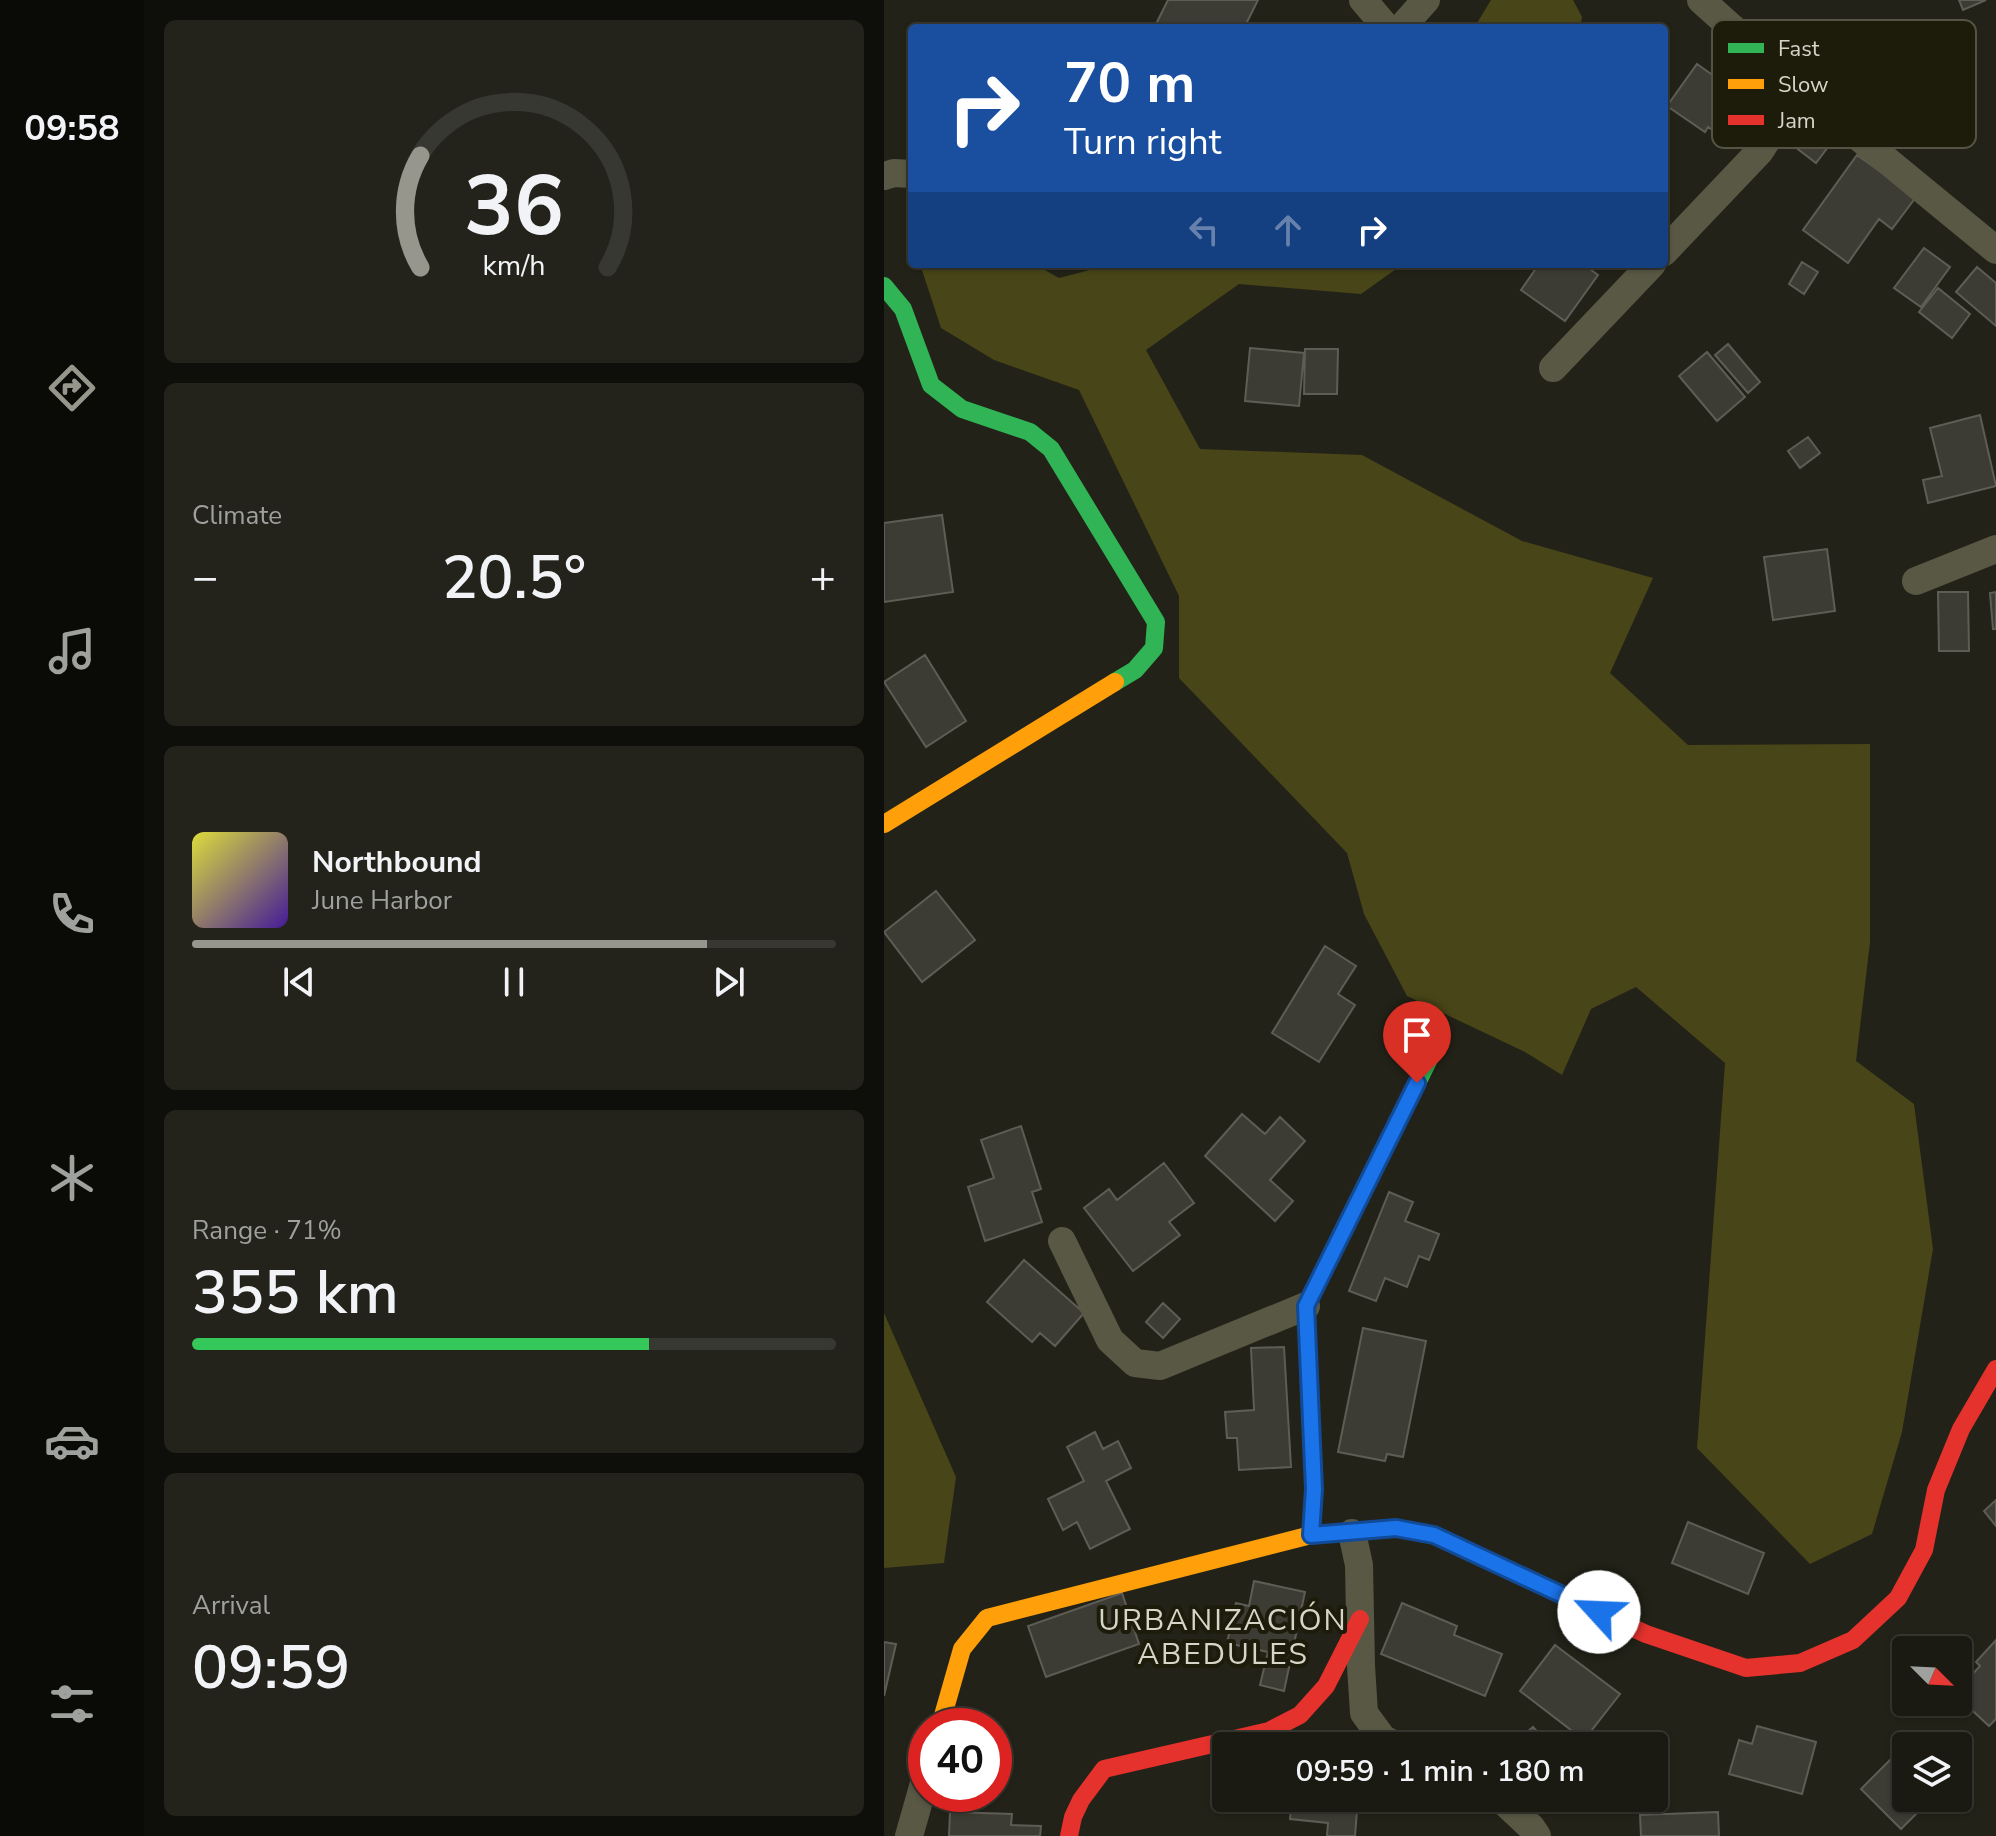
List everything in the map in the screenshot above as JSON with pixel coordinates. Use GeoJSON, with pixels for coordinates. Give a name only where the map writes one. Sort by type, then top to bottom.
{"type":"FeatureCollection","features":[{"type":"Feature","properties":{"kind":"street"},"geometry":{"type":"LineString","coordinates":[[1363,0],[1384,24]]}},
{"type":"Feature","properties":{"kind":"street"},"geometry":{"type":"LineString","coordinates":[[1405,24],[1426,0]]}},
{"type":"Feature","properties":{"kind":"street"},"geometry":{"type":"LineString","coordinates":[[1701,0],[1723,20]]}},
{"type":"Feature","properties":{"kind":"street"},"geometry":{"type":"LineString","coordinates":[[1668,248],[1762,148]]}},
{"type":"Feature","properties":{"kind":"street"},"geometry":{"type":"LineString","coordinates":[[1872,148],[1996,250]]}},
{"type":"Feature","properties":{"kind":"street"},"geometry":{"type":"LineString","coordinates":[[884,176],[908,174]]}},
{"type":"Feature","properties":{"kind":"street"},"geometry":{"type":"LineString","coordinates":[[1553,368],[1648,268]]}},
{"type":"Feature","properties":{"kind":"street"},"geometry":{"type":"LineString","coordinates":[[884,286],[903,309],[931,385],[962,409],[1030,432],[1051,449],[1156,622],[1154,648],[1135,670],[884,824]]}},
{"type":"Feature","properties":{"kind":"street"},"geometry":{"type":"LineString","coordinates":[[1916,581],[1996,549]]}},
{"type":"Feature","properties":{"kind":"street"},"geometry":{"type":"LineString","coordinates":[[1311,1535],[1314,1489],[1306,1306],[1431,1055]]}},
{"type":"Feature","properties":{"kind":"street"},"geometry":{"type":"LineString","coordinates":[[1062,1241],[1110,1340],[1135,1363],[1160,1366],[1306,1306]]}},
{"type":"Feature","properties":{"kind":"street"},"geometry":{"type":"LineString","coordinates":[[945,1708],[962,1649],[987,1618],[1311,1535],[1396,1528],[1434,1535],[1646,1634],[1746,1668],[1800,1663],[1853,1640],[1898,1598],[1924,1550],[1936,1490],[1961,1429],[1996,1369]]}},
{"type":"Feature","properties":{"kind":"street"},"geometry":{"type":"LineString","coordinates":[[1352,1533],[1359,1565],[1364,1713],[1378,1732]]}},
{"type":"Feature","properties":{"kind":"street"},"geometry":{"type":"LineString","coordinates":[[1069,1836],[1071,1817],[1086,1789],[1104,1769],[1269,1731],[1300,1715],[1326,1686],[1360,1619]]}},
{"type":"Feature","properties":{"kind":"street"},"geometry":{"type":"LineString","coordinates":[[909,1836],[916,1812]]}},
{"type":"Feature","properties":{"kind":"street"},"geometry":{"type":"LineString","coordinates":[[1515,1812],[1537,1836]]}},
{"type":"Feature","properties":{"kind":"shaded area"},"geometry":{"type":"Polygon","coordinates":[[[1491,0],[1573,0],[1582,17],[1581,24],[1476,24],[1491,0]]]}},
{"type":"Feature","properties":{"kind":"shaded area"},"geometry":{"type":"Polygon","coordinates":[[[921,268],[1041,268],[1059,278],[1098,268],[1397,268],[1361,294],[1239,284],[1146,350],[1200,449],[1362,455],[1522,541],[1653,578],[1610,673],[1688,745],[1870,744],[1870,942],[1856,1061],[1914,1104],[1933,1249],[1902,1432],[1872,1534],[1810,1564],[1697,1448],[1725,1063],[1636,987],[1591,1009],[1562,1075],[1525,1052],[1407,996],[1364,914],[1347,853],[1179,678],[1179,596],[1079,390],[994,360],[941,328],[921,268]]]}},
{"type":"Feature","properties":{"kind":"shaded area"},"geometry":{"type":"Polygon","coordinates":[[[884,1313],[956,1477],[944,1563],[884,1568],[884,1313]]]}},
{"type":"Feature","properties":{"kind":"building"},"geometry":{"type":"Polygon","coordinates":[[[1168,0],[1258,0],[1246,24],[1156,24],[1168,0]]]}},
{"type":"Feature","properties":{"kind":"building"},"geometry":{"type":"Polygon","coordinates":[[[1959,0],[1986,0],[1963,10],[1959,0]]]}},
{"type":"Feature","properties":{"kind":"building"},"geometry":{"type":"Polygon","coordinates":[[[1697,64],[1712,75],[1712,130],[1708,127],[1705,132],[1668,105],[1697,64]]]}},
{"type":"Feature","properties":{"kind":"building"},"geometry":{"type":"Polygon","coordinates":[[[1796,148],[1827,148],[1816,163],[1796,148]]]}},
{"type":"Feature","properties":{"kind":"building"},"geometry":{"type":"Polygon","coordinates":[[[1857,155],[1916,197],[1892,229],[1879,219],[1848,263],[1803,230],[1857,155]]]}},
{"type":"Feature","properties":{"kind":"building"},"geometry":{"type":"Polygon","coordinates":[[[1924,248],[1950,267],[1921,307],[1894,288],[1924,248]]]}},
{"type":"Feature","properties":{"kind":"building"},"geometry":{"type":"Polygon","coordinates":[[[1802,262],[1818,272],[1804,294],[1789,284],[1802,262]]]}},
{"type":"Feature","properties":{"kind":"building"},"geometry":{"type":"Polygon","coordinates":[[[1977,267],[1996,283],[1996,326],[1956,292],[1977,267]]]}},
{"type":"Feature","properties":{"kind":"building"},"geometry":{"type":"Polygon","coordinates":[[[1536,268],[1588,268],[1598,275],[1565,321],[1521,290],[1536,268]]]}},
{"type":"Feature","properties":{"kind":"building"},"geometry":{"type":"Polygon","coordinates":[[[1938,288],[1970,314],[1952,338],[1919,312],[1938,288]]]}},
{"type":"Feature","properties":{"kind":"building"},"geometry":{"type":"Polygon","coordinates":[[[1728,344],[1760,382],[1748,393],[1715,355],[1728,344]]]}},
{"type":"Feature","properties":{"kind":"building"},"geometry":{"type":"Polygon","coordinates":[[[1250,348],[1304,353],[1299,406],[1245,401],[1250,348]]]}},
{"type":"Feature","properties":{"kind":"building"},"geometry":{"type":"Polygon","coordinates":[[[1305,349],[1338,349],[1337,394],[1304,394],[1305,349]]]}},
{"type":"Feature","properties":{"kind":"building"},"geometry":{"type":"Polygon","coordinates":[[[1707,352],[1745,397],[1717,421],[1679,376],[1707,352]]]}},
{"type":"Feature","properties":{"kind":"building"},"geometry":{"type":"Polygon","coordinates":[[[1980,415],[1996,486],[1928,503],[1923,480],[1942,476],[1930,428],[1980,415]]]}},
{"type":"Feature","properties":{"kind":"building"},"geometry":{"type":"Polygon","coordinates":[[[1808,437],[1820,453],[1800,468],[1788,451],[1808,437]]]}},
{"type":"Feature","properties":{"kind":"building"},"geometry":{"type":"Polygon","coordinates":[[[942,515],[953,592],[884,602],[884,523],[942,515]]]}},
{"type":"Feature","properties":{"kind":"building"},"geometry":{"type":"Polygon","coordinates":[[[1827,549],[1835,611],[1773,620],[1764,557],[1827,549]]]}},
{"type":"Feature","properties":{"kind":"building"},"geometry":{"type":"Polygon","coordinates":[[[1938,592],[1968,592],[1969,651],[1939,651],[1938,592]]]}},
{"type":"Feature","properties":{"kind":"building"},"geometry":{"type":"Polygon","coordinates":[[[1996,592],[1996,629],[1993,629],[1990,593],[1996,592]]]}},
{"type":"Feature","properties":{"kind":"building"},"geometry":{"type":"Polygon","coordinates":[[[925,655],[966,721],[926,747],[884,682],[925,655]]]}},
{"type":"Feature","properties":{"kind":"building"},"geometry":{"type":"Polygon","coordinates":[[[936,891],[975,940],[922,982],[884,932],[936,891]]]}},
{"type":"Feature","properties":{"kind":"building"},"geometry":{"type":"Polygon","coordinates":[[[1325,946],[1356,966],[1338,994],[1355,1005],[1319,1062],[1272,1033],[1325,946]]]}},
{"type":"Feature","properties":{"kind":"building"},"geometry":{"type":"Polygon","coordinates":[[[1242,1114],[1265,1134],[1280,1117],[1305,1141],[1270,1180],[1293,1201],[1275,1221],[1205,1156],[1242,1114]]]}},
{"type":"Feature","properties":{"kind":"building"},"geometry":{"type":"Polygon","coordinates":[[[1021,1126],[1041,1189],[1032,1192],[1042,1222],[985,1241],[968,1187],[994,1178],[981,1140],[1021,1126]]]}},
{"type":"Feature","properties":{"kind":"building"},"geometry":{"type":"Polygon","coordinates":[[[1164,1163],[1194,1203],[1169,1222],[1180,1235],[1133,1271],[1084,1208],[1109,1189],[1117,1200],[1164,1163]]]}},
{"type":"Feature","properties":{"kind":"building"},"geometry":{"type":"Polygon","coordinates":[[[1389,1192],[1413,1202],[1405,1221],[1439,1234],[1429,1260],[1419,1256],[1407,1287],[1385,1278],[1376,1301],[1349,1291],[1389,1192]]]}},
{"type":"Feature","properties":{"kind":"building"},"geometry":{"type":"Polygon","coordinates":[[[1024,1260],[1084,1313],[1055,1346],[1040,1333],[1032,1342],[987,1302],[1024,1260]]]}},
{"type":"Feature","properties":{"kind":"building"},"geometry":{"type":"Polygon","coordinates":[[[1163,1303],[1180,1319],[1163,1338],[1146,1322],[1163,1303]]]}},
{"type":"Feature","properties":{"kind":"building"},"geometry":{"type":"Polygon","coordinates":[[[1363,1328],[1426,1341],[1403,1457],[1387,1454],[1385,1461],[1338,1452],[1363,1328]]]}},
{"type":"Feature","properties":{"kind":"building"},"geometry":{"type":"Polygon","coordinates":[[[1284,1347],[1291,1467],[1239,1470],[1237,1438],[1227,1438],[1225,1412],[1254,1410],[1251,1348],[1284,1347]]]}},
{"type":"Feature","properties":{"kind":"building"},"geometry":{"type":"Polygon","coordinates":[[[1095,1432],[1103,1449],[1118,1441],[1131,1468],[1106,1481],[1130,1529],[1090,1549],[1077,1522],[1063,1530],[1048,1499],[1084,1481],[1067,1447],[1095,1432]]]}},
{"type":"Feature","properties":{"kind":"building"},"geometry":{"type":"Polygon","coordinates":[[[1996,1500],[1996,1526],[1984,1511],[1996,1500]]]}},
{"type":"Feature","properties":{"kind":"building"},"geometry":{"type":"Polygon","coordinates":[[[1688,1522],[1764,1553],[1748,1594],[1672,1563],[1688,1522]]]}},
{"type":"Feature","properties":{"kind":"building"},"geometry":{"type":"Polygon","coordinates":[[[1254,1581],[1305,1592],[1284,1691],[1260,1685],[1268,1652],[1227,1643],[1236,1603],[1249,1606],[1254,1581]]]}},
{"type":"Feature","properties":{"kind":"building"},"geometry":{"type":"Polygon","coordinates":[[[1122,1593],[1139,1644],[1046,1677],[1028,1626],[1122,1593]]]}},
{"type":"Feature","properties":{"kind":"building"},"geometry":{"type":"Polygon","coordinates":[[[1402,1603],[1457,1626],[1454,1635],[1502,1654],[1485,1696],[1381,1654],[1402,1603]]]}},
{"type":"Feature","properties":{"kind":"building"},"geometry":{"type":"Polygon","coordinates":[[[1996,1640],[1996,1719],[1989,1726],[1972,1710],[1972,1675],[1980,1666],[1976,1662],[1996,1640]]]}},
{"type":"Feature","properties":{"kind":"building"},"geometry":{"type":"Polygon","coordinates":[[[884,1642],[896,1644],[884,1696],[884,1642]]]}},
{"type":"Feature","properties":{"kind":"building"},"geometry":{"type":"Polygon","coordinates":[[[1555,1645],[1620,1694],[1590,1732],[1574,1732],[1520,1691],[1555,1645]]]}},
{"type":"Feature","properties":{"kind":"building"},"geometry":{"type":"Polygon","coordinates":[[[1757,1726],[1816,1742],[1802,1794],[1729,1774],[1739,1740],[1752,1744],[1757,1726]]]}},
{"type":"Feature","properties":{"kind":"building"},"geometry":{"type":"Polygon","coordinates":[[[1892,1758],[1892,1812],[1918,1812],[1901,1829],[1861,1789],[1892,1758]]]}},
{"type":"Feature","properties":{"kind":"building"},"geometry":{"type":"Polygon","coordinates":[[[950,1812],[1012,1814],[1011,1825],[1041,1826],[1040,1836],[949,1836],[950,1812]]]}},
{"type":"Feature","properties":{"kind":"building"},"geometry":{"type":"Polygon","coordinates":[[[1291,1812],[1357,1812],[1355,1836],[1327,1836],[1328,1823],[1290,1819],[1291,1812]]]}},
{"type":"Feature","properties":{"kind":"building"},"geometry":{"type":"Polygon","coordinates":[[[1718,1812],[1719,1836],[1641,1836],[1640,1815],[1718,1812]]]}},
{"type":"Feature","properties":{"kind":"traffic: fast"},"geometry":{"type":"LineString","coordinates":[[884,286],[903,309],[931,385],[962,409],[1030,432],[1051,449],[1156,622],[1154,648],[1135,670],[1115,682]]}},
{"type":"Feature","properties":{"kind":"traffic: fast"},"geometry":{"type":"LineString","coordinates":[[1367,1184],[1431,1055]]}},
{"type":"Feature","properties":{"kind":"traffic: slow"},"geometry":{"type":"LineString","coordinates":[[884,824],[1115,682]]}},
{"type":"Feature","properties":{"kind":"traffic: slow"},"geometry":{"type":"LineString","coordinates":[[945,1708],[962,1649],[987,1618],[1311,1535],[1396,1528],[1434,1535],[1519,1575]]}},
{"type":"Feature","properties":{"kind":"traffic: jam"},"geometry":{"type":"LineString","coordinates":[[1311,1535],[1314,1489],[1306,1306],[1367,1184]]}},
{"type":"Feature","properties":{"kind":"traffic: jam"},"geometry":{"type":"LineString","coordinates":[[1519,1575],[1646,1634],[1746,1668],[1800,1663],[1853,1640],[1898,1598],[1924,1550],[1936,1490],[1961,1429],[1996,1369]]}},
{"type":"Feature","properties":{"kind":"traffic: jam"},"geometry":{"type":"LineString","coordinates":[[1069,1836],[1081,1800],[1104,1769],[1269,1731],[1300,1715],[1326,1686],[1360,1619]]}},
{"type":"Feature","properties":{"kind":"district","name":"URBANIZACIÓN ABEDULES"},"geometry":{"type":"Point","coordinates":[1223,1637]}},
{"type":"Feature","properties":{"kind":"route"},"geometry":{"type":"LineString","coordinates":[[1417,1083],[1306,1306],[1314,1489],[1311,1535],[1396,1528],[1434,1535],[1599,1612]]}}]}
